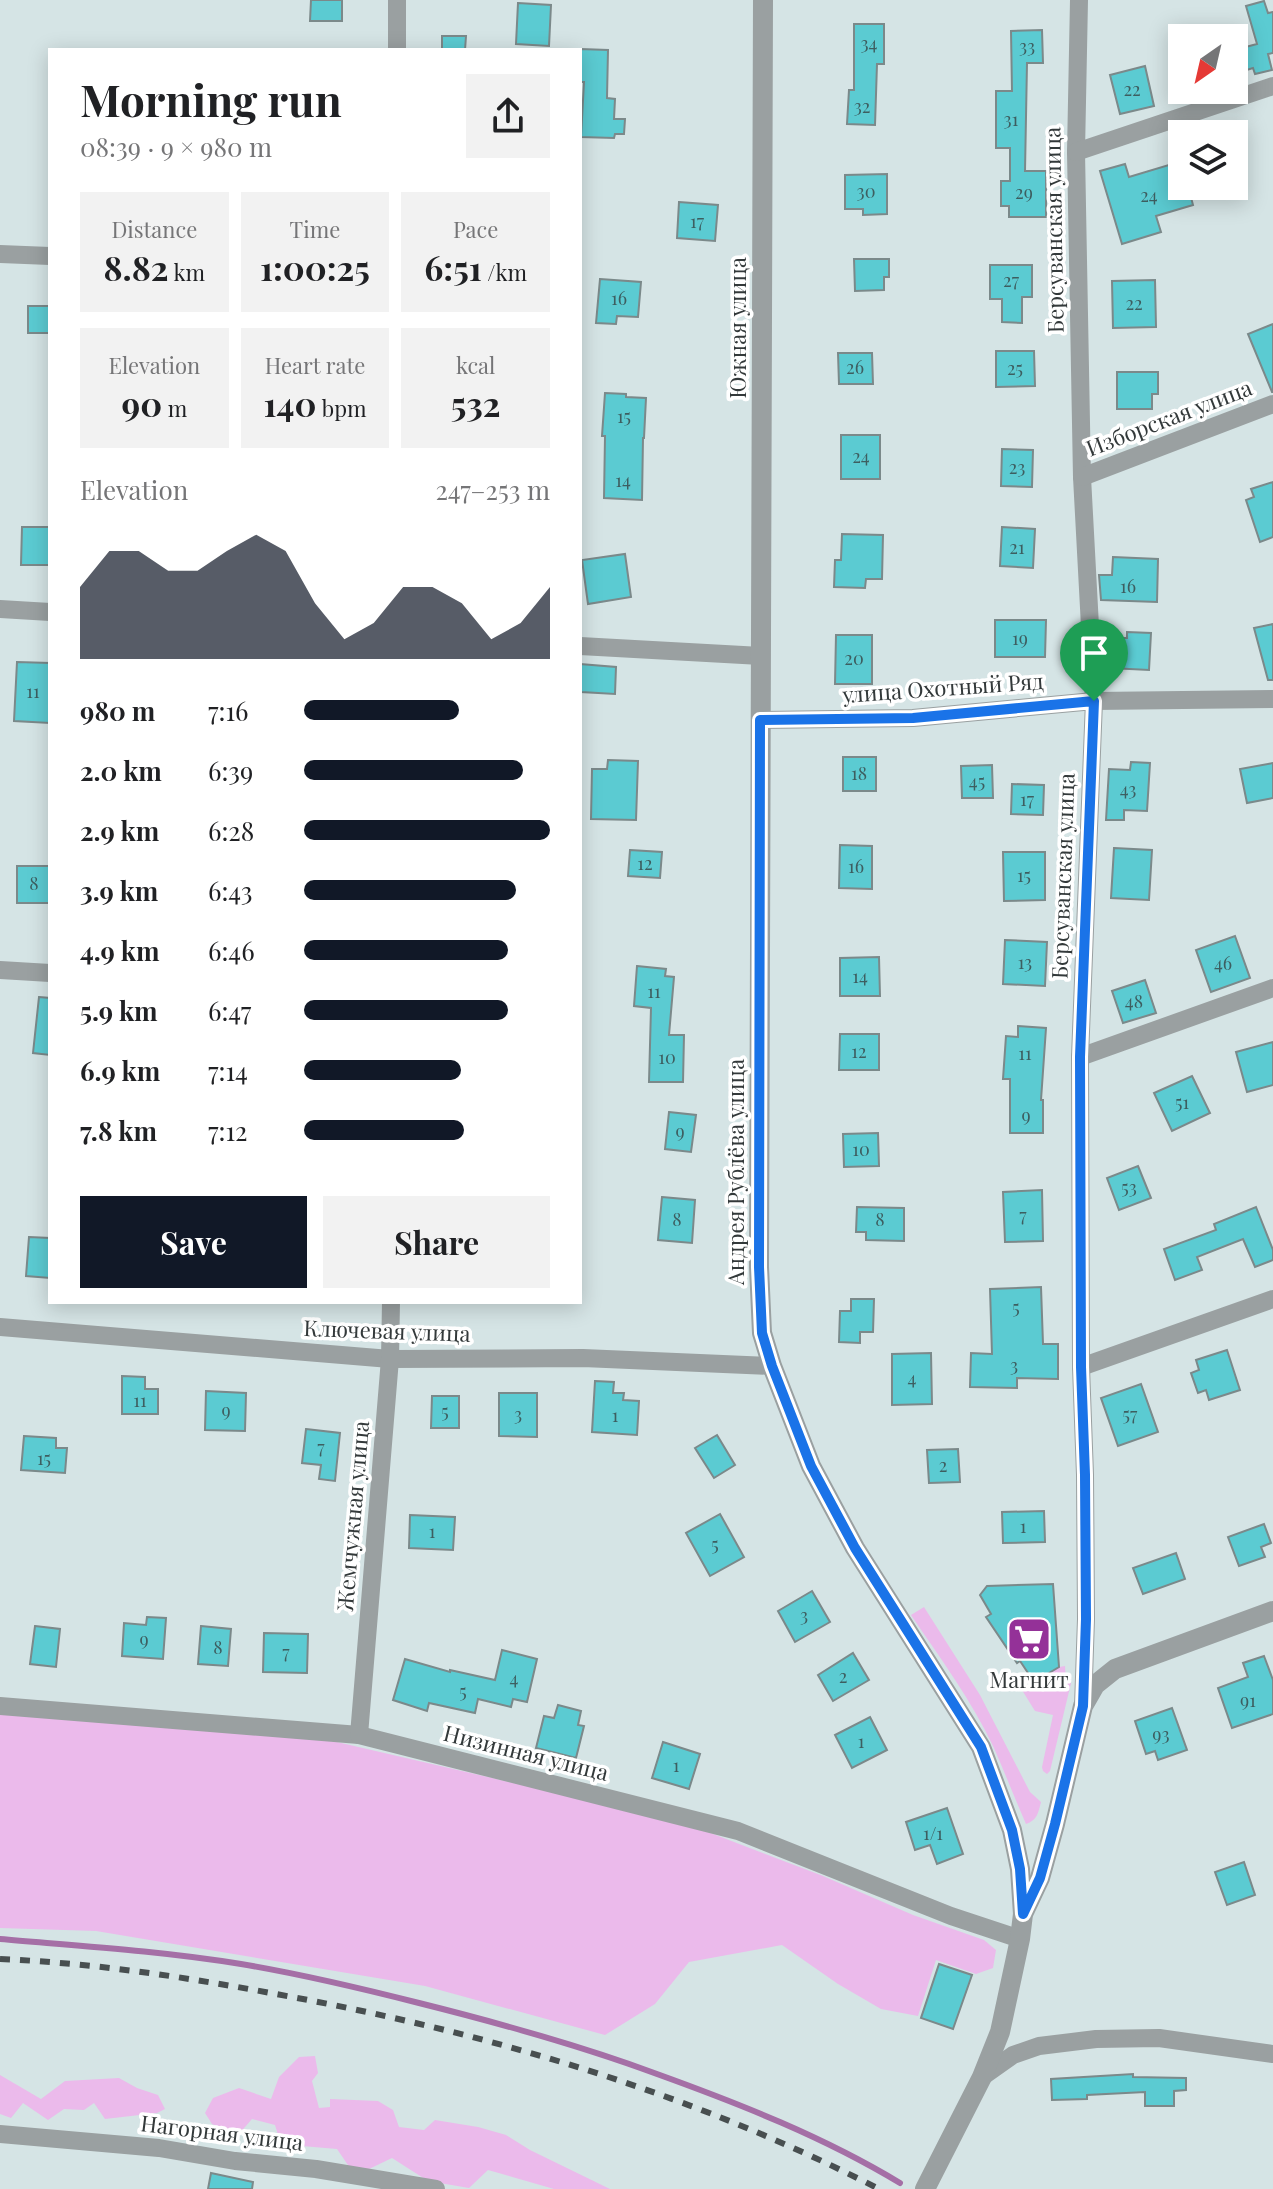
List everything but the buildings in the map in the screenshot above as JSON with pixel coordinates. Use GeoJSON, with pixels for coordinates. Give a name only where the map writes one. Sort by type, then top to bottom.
{"type":"FeatureCollection","features":[{"type":"Feature","properties":{"kind":"street"},"geometry":{"type":"LineString","coordinates":[[397,0],[397,48]]}},
{"type":"Feature","properties":{"kind":"street","name":"Южная улица"},"geometry":{"type":"LineString","coordinates":[[761,656],[763,0]]}},
{"type":"Feature","properties":{"kind":"street","name":"Берсуванская улица"},"geometry":{"type":"LineString","coordinates":[[1079,0],[1076,152],[1082,477],[1094,701],[1080,1057],[1086,1619],[1083,1706]]}},
{"type":"Feature","properties":{"kind":"street"},"geometry":{"type":"LineString","coordinates":[[1076,152],[1273,86]]}},
{"type":"Feature","properties":{"kind":"street"},"geometry":{"type":"LineString","coordinates":[[0,254],[48,256]]}},
{"type":"Feature","properties":{"kind":"street","name":"Изборская улица"},"geometry":{"type":"LineString","coordinates":[[1082,477],[1273,404]]}},
{"type":"Feature","properties":{"kind":"street"},"geometry":{"type":"LineString","coordinates":[[0,609],[48,612]]}},
{"type":"Feature","properties":{"kind":"street"},"geometry":{"type":"LineString","coordinates":[[582,646],[761,656]]}},
{"type":"Feature","properties":{"kind":"street","name":"Андрея Рублёва улица"},"geometry":{"type":"LineString","coordinates":[[761,656],[759,1267],[762,1333],[811,1466],[855,1548],[981,1747],[1012,1830],[1020,1869],[1023,1914]]}},
{"type":"Feature","properties":{"kind":"street","name":"улица Охотный Ряд"},"geometry":{"type":"LineString","coordinates":[[760,720],[913,718],[1094,701],[1273,699]]}},
{"type":"Feature","properties":{"kind":"street"},"geometry":{"type":"LineString","coordinates":[[0,970],[48,973]]}},
{"type":"Feature","properties":{"kind":"street"},"geometry":{"type":"LineString","coordinates":[[1080,1057],[1273,988]]}},
{"type":"Feature","properties":{"kind":"street"},"geometry":{"type":"LineString","coordinates":[[1081,1367],[1273,1299]]}},
{"type":"Feature","properties":{"kind":"street","name":"Жемчужная улица"},"geometry":{"type":"LineString","coordinates":[[359,1735],[390,1359],[391,1304]]}},
{"type":"Feature","properties":{"kind":"street","name":"Ключевая улица"},"geometry":{"type":"LineString","coordinates":[[0,1327],[390,1359],[583,1358],[772,1366]]}},
{"type":"Feature","properties":{"kind":"street"},"geometry":{"type":"LineString","coordinates":[[925,2189],[982,2077],[1000,2032],[1023,1914],[1040,1878],[1083,1706],[1095,1685],[1115,1669],[1273,1611]]}},
{"type":"Feature","properties":{"kind":"street","name":"Низинная улица"},"geometry":{"type":"LineString","coordinates":[[0,1706],[359,1735],[738,1831],[951,1916],[1020,1939]]}},
{"type":"Feature","properties":{"kind":"street"},"geometry":{"type":"LineString","coordinates":[[982,2077],[1013,2055],[1039,2046],[1096,2039],[1159,2038],[1273,2054]]}},
{"type":"Feature","properties":{"kind":"street","name":"Нагорная улица"},"geometry":{"type":"LineString","coordinates":[[0,2134],[159,2148],[436,2189]]}},
{"type":"Feature","properties":{"kind":"shaded area"},"geometry":{"type":"Polygon","coordinates":[[[924,1607],[980,1695],[1030,1792],[1041,1802],[1033,1821],[1026,1824],[976,1713],[911,1615],[924,1607]]]}},
{"type":"Feature","properties":{"kind":"shaded area"},"geometry":{"type":"Polygon","coordinates":[[[1065,1666],[1066,1682],[1071,1683],[1047,1774],[1042,1767],[1053,1715],[1035,1711],[1022,1690],[1065,1666]]]}},
{"type":"Feature","properties":{"kind":"shaded area"},"geometry":{"type":"Polygon","coordinates":[[[0,1710],[311,1736],[682,1822],[823,1876],[913,1915],[984,1940],[996,1950],[993,1968],[976,1974],[936,1960],[918,2016],[881,2009],[782,1945],[689,1962],[655,2004],[605,2035],[425,1986],[96,1931],[0,1928],[0,1710]]]}},
{"type":"Feature","properties":{"kind":"shaded area"},"geometry":{"type":"Polygon","coordinates":[[[315,2056],[318,2073],[312,2081],[319,2108],[330,2107],[330,2099],[378,2101],[393,2110],[399,2127],[424,2130],[435,2120],[478,2127],[506,2135],[610,2189],[554,2189],[488,2170],[469,2188],[428,2181],[392,2158],[367,2170],[350,2168],[337,2149],[302,2146],[279,2138],[275,2125],[252,2119],[238,2135],[212,2124],[205,2113],[213,2098],[239,2088],[271,2099],[279,2077],[299,2057],[315,2056]]]}},
{"type":"Feature","properties":{"kind":"shaded area"},"geometry":{"type":"Polygon","coordinates":[[[0,2075],[41,2099],[65,2081],[119,2078],[158,2095],[165,2109],[157,2113],[105,2119],[94,2103],[84,2110],[64,2109],[48,2120],[23,2103],[11,2118],[0,2114],[0,2075]]]}},
{"type":"Feature","properties":{"kind":"waterway"},"geometry":{"type":"LineString","coordinates":[[0,1939],[151,1952],[241,1964],[479,2018],[598,2053],[719,2097],[812,2136],[900,2183]]}},
{"type":"Feature","properties":{"kind":"railway"},"geometry":{"type":"LineString","coordinates":[[0,1959],[104,1967],[242,1988],[354,2009],[509,2047],[585,2069],[734,2123],[879,2189]]}},
{"type":"Feature","properties":{"kind":"place","name":"Магнит"},"geometry":{"type":"Point","coordinates":[1029,1639]}},
{"type":"Feature","properties":{"kind":"route"},"geometry":{"type":"LineString","coordinates":[[1094,701],[1080,1057],[1086,1619],[1083,1706],[1040,1878],[1023,1914],[1020,1869],[1012,1830],[981,1747],[855,1548],[811,1466],[762,1333],[759,1267],[760,720],[913,718],[1094,701]]}}]}
